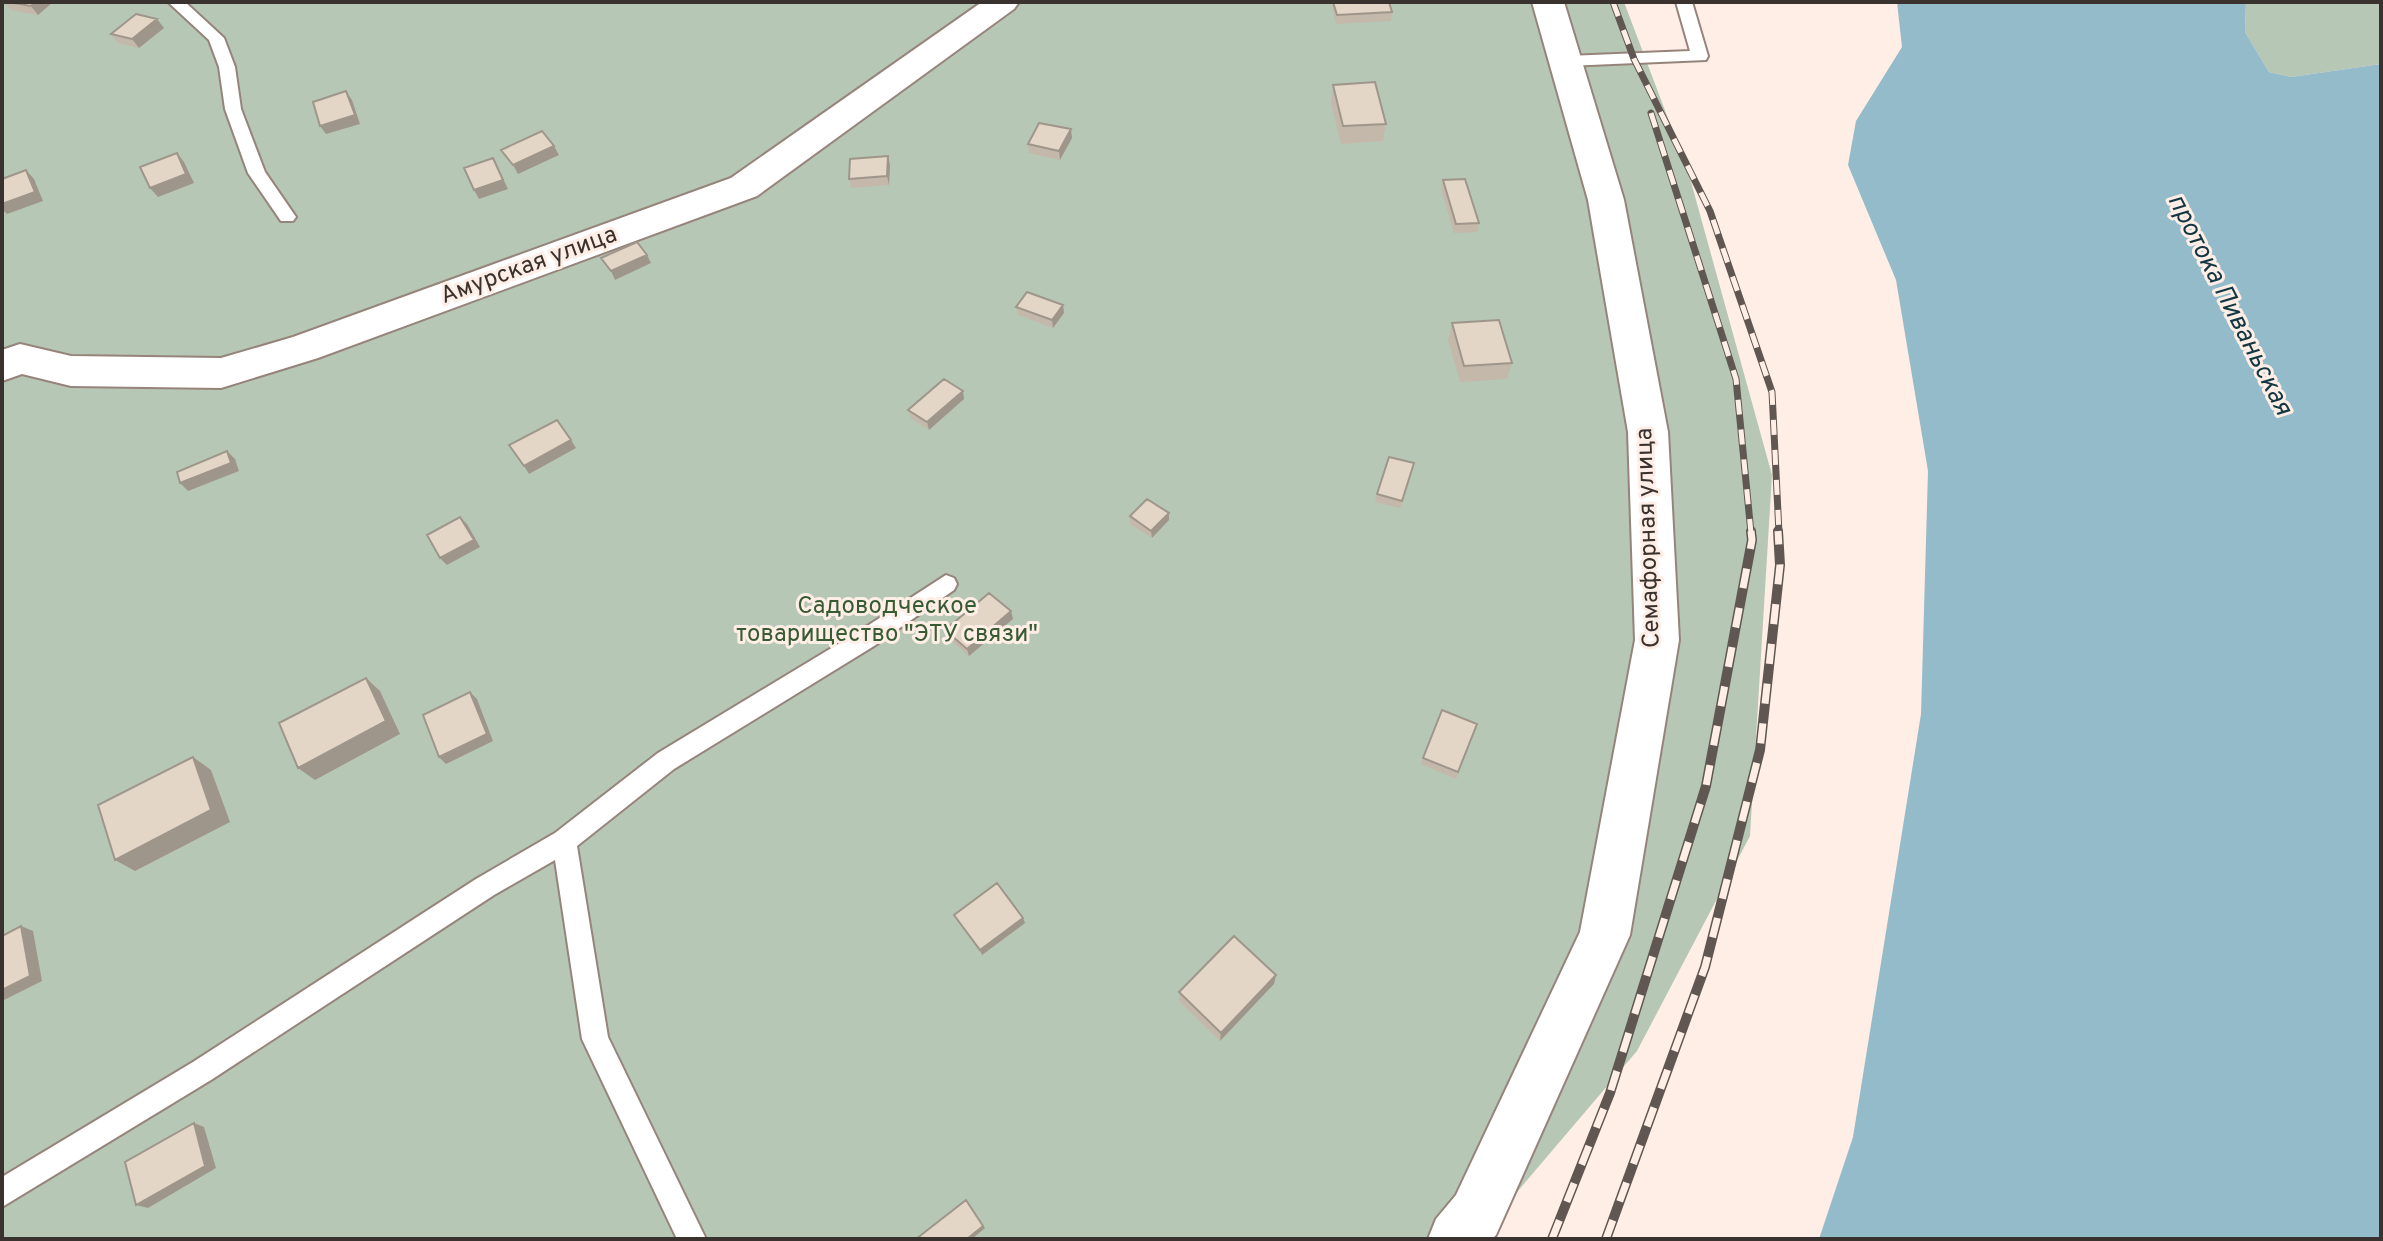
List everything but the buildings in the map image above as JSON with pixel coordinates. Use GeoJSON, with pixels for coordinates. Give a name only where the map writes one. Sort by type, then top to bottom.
{"type":"FeatureCollection","features":[{"type":"Feature","properties":{"kind":"street","name":"Амурская улица"},"geometry":{"type":"LineString","coordinates":[[8,360],[71,371],[221,373],[304,348],[744,187],[1003,2]]}},
{"type":"Feature","properties":{"kind":"street","name":"Семафорная улица"},"geometry":{"type":"LineString","coordinates":[[1456,1239],[1476,1215],[1605,935],[1657,640],[1648,432],[1606,200],[1548,2]]}},
{"type":"Feature","properties":{"kind":"lane"},"geometry":{"type":"LineString","coordinates":[[176,2],[216,38],[227,67],[233,109],[257,173],[287,217]]}},
{"type":"Feature","properties":{"kind":"lane"},"geometry":{"type":"LineString","coordinates":[[1567,61],[1700,56],[1684,2]]}},
{"type":"Feature","properties":{"kind":"lane"},"geometry":{"type":"LineString","coordinates":[[2,1193],[202,1071],[485,887],[564,841],[666,761],[866,639],[946,584]]}},
{"type":"Feature","properties":{"kind":"lane"},"geometry":{"type":"LineString","coordinates":[[564,841],[595,1039],[692,1239]]}},
{"type":"Feature","properties":{"kind":"green space","name":"Садоводческое товарищество \"ЭТУ связи\""},"geometry":{"type":"Polygon","coordinates":[[[2,2],[1624,2],[1688,171],[1772,475],[1750,836],[1637,1051],[1477,1239],[2,1239],[2,2]]]}},
{"type":"Feature","properties":{"kind":"green space"},"geometry":{"type":"Polygon","coordinates":[[[2246,2],[2381,2],[2381,64],[2291,77],[2269,72],[2245,32],[2246,2]]]}},
{"type":"Feature","properties":{"kind":"water","name":"протока Пиваньская"},"geometry":{"type":"Polygon","coordinates":[[[1897,2],[2246,2],[2245,32],[2269,72],[2291,77],[2381,64],[2381,1239],[1819,1239],[1853,1137],[1921,714],[1928,471],[1896,280],[1848,165],[1856,121],[1902,47],[1897,2]]]}},
{"type":"Feature","properties":{"kind":"railway"},"geometry":{"type":"LineString","coordinates":[[1613,2],[1634,59],[1710,211],[1772,392],[1779,533]]}},
{"type":"Feature","properties":{"kind":"railway"},"geometry":{"type":"LineString","coordinates":[[1651,113],[1736,379],[1751,533]]}},
{"type":"Feature","properties":{"kind":"railway"},"geometry":{"type":"LineString","coordinates":[[1552,1239],[1610,1093],[1706,786],[1752,540],[1751,531]]}},
{"type":"Feature","properties":{"kind":"railway"},"geometry":{"type":"LineString","coordinates":[[1606,1239],[1705,967],[1760,750],[1780,565],[1778,531]]}}]}
